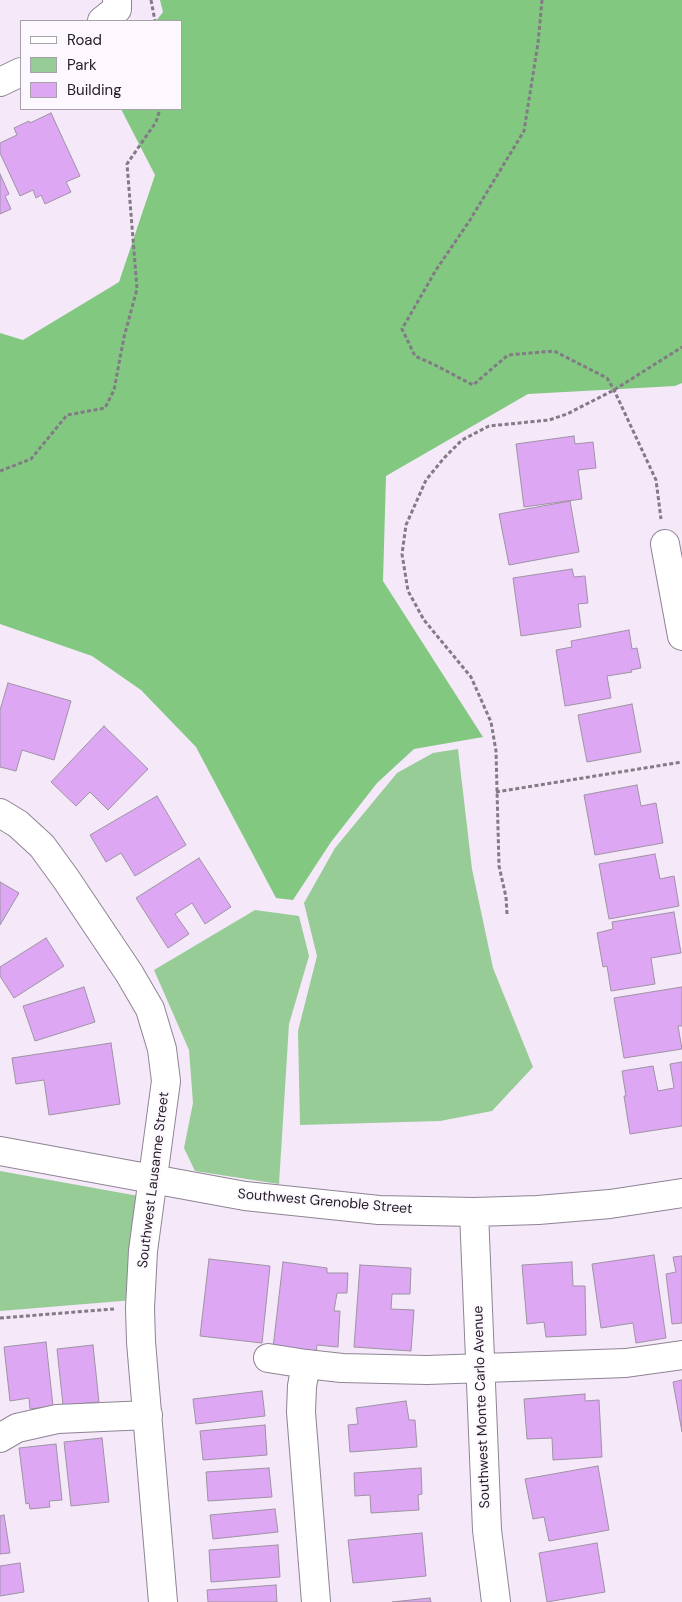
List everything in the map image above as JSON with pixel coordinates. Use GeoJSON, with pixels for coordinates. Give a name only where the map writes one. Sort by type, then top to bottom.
{"type":"FeatureCollection","features":[{"type":"Feature","properties":{"kind":"street"},"geometry":{"type":"LineString","coordinates":[[665,544],[682,636]]}},
{"type":"Feature","properties":{"kind":"street","name":"Southwest Lausanne Street"},"geometry":{"type":"LineString","coordinates":[[0,813],[18,824],[42,846],[129,973],[150,1009],[162,1049],[166,1081],[143,1251],[140,1308],[163,1602]]}},
{"type":"Feature","properties":{"kind":"street","name":"Southwest Grenoble Street"},"geometry":{"type":"LineString","coordinates":[[0,1151],[245,1196],[379,1210],[474,1212],[538,1210],[601,1205],[682,1193]]}},
{"type":"Feature","properties":{"kind":"street","name":"Southwest Monte Carlo Avenue"},"geometry":{"type":"LineString","coordinates":[[474,1212],[488,1530],[496,1602]]}},
{"type":"Feature","properties":{"kind":"street"},"geometry":{"type":"LineString","coordinates":[[268,1358],[306,1364],[371,1368],[480,1369],[626,1363],[682,1355]]}},
{"type":"Feature","properties":{"kind":"street"},"geometry":{"type":"LineString","coordinates":[[306,1364],[302,1386],[301,1412],[316,1602]]}},
{"type":"Feature","properties":{"kind":"street"},"geometry":{"type":"LineString","coordinates":[[0,1438],[17,1428],[57,1419],[148,1415]]}},
{"type":"Feature","properties":{"kind":"path"},"geometry":{"type":"LineString","coordinates":[[151,0],[155,20]]}},
{"type":"Feature","properties":{"kind":"path"},"geometry":{"type":"LineString","coordinates":[[542,0],[538,43],[524,131],[470,220],[436,270],[402,329],[416,356],[435,364],[473,386],[508,355],[554,352],[607,378],[656,480],[665,544]]}},
{"type":"Feature","properties":{"kind":"path"},"geometry":{"type":"LineString","coordinates":[[0,471],[31,459],[67,415],[105,408],[114,390],[124,338],[137,290],[127,164],[156,122],[160,110]]}},
{"type":"Feature","properties":{"kind":"path"},"geometry":{"type":"LineString","coordinates":[[507,914],[506,897],[499,866],[496,751],[491,722],[470,677],[424,620],[408,591],[402,554],[406,525],[426,480],[462,440],[489,426],[549,420],[568,414],[614,390],[682,347]]}},
{"type":"Feature","properties":{"kind":"path"},"geometry":{"type":"LineString","coordinates":[[496,792],[682,762]]}},
{"type":"Feature","properties":{"kind":"path"},"geometry":{"type":"LineString","coordinates":[[0,1318],[140,1308]]}},
{"type":"Feature","properties":{"kind":"green space"},"geometry":{"type":"Polygon","coordinates":[[[160,0],[682,0],[682,383],[675,386],[528,394],[386,476],[383,581],[483,737],[414,749],[377,783],[331,842],[293,900],[276,898],[196,747],[141,690],[92,656],[0,624],[0,333],[23,340],[119,282],[155,175],[122,110],[182,110],[182,20],[157,20],[163,12],[160,0]]]}},
{"type":"Feature","properties":{"kind":"green space"},"geometry":{"type":"Polygon","coordinates":[[[458,749],[472,869],[493,968],[533,1067],[492,1111],[440,1121],[300,1125],[298,1031],[317,956],[304,903],[335,848],[397,773],[433,753],[458,749]]]}},
{"type":"Feature","properties":{"kind":"green space"},"geometry":{"type":"Polygon","coordinates":[[[255,910],[299,916],[309,956],[289,1024],[279,1184],[195,1171],[184,1148],[193,1103],[189,1050],[154,970],[255,910]]]}},
{"type":"Feature","properties":{"kind":"green space"},"geometry":{"type":"Polygon","coordinates":[[[0,1171],[144,1197],[134,1300],[0,1311],[0,1171]]]}},
{"type":"Feature","properties":{"kind":"building"},"geometry":{"type":"Polygon","coordinates":[[[51,113],[80,176],[66,182],[71,192],[45,204],[41,195],[36,198],[33,190],[20,196],[0,153],[0,143],[17,135],[14,128],[51,113]]]}},
{"type":"Feature","properties":{"kind":"building"},"geometry":{"type":"Polygon","coordinates":[[[0,174],[9,194],[5,196],[11,209],[0,214],[0,174]]]}},
{"type":"Feature","properties":{"kind":"building"},"geometry":{"type":"Polygon","coordinates":[[[574,436],[575,444],[593,442],[596,468],[578,470],[582,499],[524,507],[516,444],[574,436]]]}},
{"type":"Feature","properties":{"kind":"building"},"geometry":{"type":"Polygon","coordinates":[[[570,501],[579,552],[509,565],[499,514],[570,501]]]}},
{"type":"Feature","properties":{"kind":"building"},"geometry":{"type":"Polygon","coordinates":[[[572,569],[574,577],[585,576],[588,603],[578,604],[581,627],[521,636],[513,578],[572,569]]]}},
{"type":"Feature","properties":{"kind":"building"},"geometry":{"type":"Polygon","coordinates":[[[629,630],[632,649],[637,648],[641,668],[631,670],[632,672],[607,676],[611,698],[565,706],[556,650],[572,647],[571,641],[629,630]]]}},
{"type":"Feature","properties":{"kind":"building"},"geometry":{"type":"Polygon","coordinates":[[[8,683],[71,701],[54,760],[22,750],[16,771],[0,767],[0,710],[8,683]]]}},
{"type":"Feature","properties":{"kind":"building"},"geometry":{"type":"Polygon","coordinates":[[[632,704],[641,752],[587,762],[578,715],[632,704]]]}},
{"type":"Feature","properties":{"kind":"building"},"geometry":{"type":"Polygon","coordinates":[[[104,726],[148,769],[108,810],[90,792],[76,806],[51,782],[104,726]]]}},
{"type":"Feature","properties":{"kind":"building"},"geometry":{"type":"Polygon","coordinates":[[[637,785],[641,806],[656,803],[663,843],[595,855],[584,795],[637,785]]]}},
{"type":"Feature","properties":{"kind":"building"},"geometry":{"type":"Polygon","coordinates":[[[157,796],[186,845],[135,876],[121,853],[106,862],[90,835],[157,796]]]}},
{"type":"Feature","properties":{"kind":"building"},"geometry":{"type":"Polygon","coordinates":[[[655,854],[660,879],[674,876],[679,906],[609,919],[599,864],[655,854]]]}},
{"type":"Feature","properties":{"kind":"building"},"geometry":{"type":"Polygon","coordinates":[[[199,858],[231,907],[205,924],[192,903],[175,914],[189,934],[168,948],[136,898],[199,858]]]}},
{"type":"Feature","properties":{"kind":"building"},"geometry":{"type":"Polygon","coordinates":[[[0,882],[19,893],[0,925],[0,882]]]}},
{"type":"Feature","properties":{"kind":"building"},"geometry":{"type":"Polygon","coordinates":[[[674,912],[681,953],[651,958],[655,984],[611,991],[607,966],[603,967],[597,933],[613,929],[612,922],[674,912]]]}},
{"type":"Feature","properties":{"kind":"building"},"geometry":{"type":"Polygon","coordinates":[[[46,938],[64,966],[14,998],[0,976],[0,967],[46,938]]]}},
{"type":"Feature","properties":{"kind":"building"},"geometry":{"type":"Polygon","coordinates":[[[84,987],[95,1022],[35,1041],[23,1006],[84,987]]]}},
{"type":"Feature","properties":{"kind":"building"},"geometry":{"type":"Polygon","coordinates":[[[682,987],[682,1026],[678,1026],[682,1049],[624,1058],[614,998],[682,987]]]}},
{"type":"Feature","properties":{"kind":"building"},"geometry":{"type":"Polygon","coordinates":[[[111,1043],[120,1104],[49,1115],[44,1080],[16,1084],[12,1058],[111,1043]]]}},
{"type":"Feature","properties":{"kind":"building"},"geometry":{"type":"Polygon","coordinates":[[[682,1062],[682,1126],[630,1134],[622,1071],[653,1066],[658,1091],[674,1088],[670,1064],[682,1062]]]}},
{"type":"Feature","properties":{"kind":"building"},"geometry":{"type":"Polygon","coordinates":[[[654,1255],[666,1338],[636,1343],[633,1323],[601,1328],[592,1264],[654,1255]]]}},
{"type":"Feature","properties":{"kind":"building"},"geometry":{"type":"Polygon","coordinates":[[[682,1256],[682,1323],[672,1324],[666,1274],[676,1272],[673,1257],[682,1256]]]}},
{"type":"Feature","properties":{"kind":"building"},"geometry":{"type":"Polygon","coordinates":[[[209,1259],[270,1266],[262,1343],[200,1336],[209,1259]]]}},
{"type":"Feature","properties":{"kind":"building"},"geometry":{"type":"Polygon","coordinates":[[[283,1262],[327,1268],[327,1273],[348,1273],[347,1293],[337,1293],[334,1311],[340,1311],[338,1347],[317,1345],[316,1354],[273,1348],[283,1262]]]}},
{"type":"Feature","properties":{"kind":"building"},"geometry":{"type":"Polygon","coordinates":[[[572,1262],[573,1286],[585,1286],[586,1335],[546,1337],[544,1322],[527,1324],[522,1265],[572,1262]]]}},
{"type":"Feature","properties":{"kind":"building"},"geometry":{"type":"Polygon","coordinates":[[[360,1265],[411,1268],[410,1294],[392,1294],[391,1309],[414,1310],[411,1351],[354,1347],[360,1265]]]}},
{"type":"Feature","properties":{"kind":"building"},"geometry":{"type":"Polygon","coordinates":[[[46,1342],[53,1406],[30,1409],[29,1398],[10,1401],[4,1347],[46,1342]]]}},
{"type":"Feature","properties":{"kind":"building"},"geometry":{"type":"Polygon","coordinates":[[[93,1345],[99,1402],[63,1405],[57,1349],[93,1345]]]}},
{"type":"Feature","properties":{"kind":"building"},"geometry":{"type":"Polygon","coordinates":[[[682,1380],[682,1432],[673,1382],[682,1380]]]}},
{"type":"Feature","properties":{"kind":"building"},"geometry":{"type":"Polygon","coordinates":[[[262,1391],[265,1416],[196,1424],[193,1399],[262,1391]]]}},
{"type":"Feature","properties":{"kind":"building"},"geometry":{"type":"Polygon","coordinates":[[[585,1394],[585,1401],[599,1400],[602,1457],[553,1460],[552,1438],[527,1439],[524,1399],[585,1394]]]}},
{"type":"Feature","properties":{"kind":"building"},"geometry":{"type":"Polygon","coordinates":[[[406,1401],[409,1420],[415,1420],[417,1447],[350,1452],[348,1425],[358,1424],[356,1408],[406,1401]]]}},
{"type":"Feature","properties":{"kind":"building"},"geometry":{"type":"Polygon","coordinates":[[[265,1425],[267,1455],[203,1460],[200,1431],[265,1425]]]}},
{"type":"Feature","properties":{"kind":"building"},"geometry":{"type":"Polygon","coordinates":[[[102,1438],[109,1502],[71,1506],[64,1442],[102,1438]]]}},
{"type":"Feature","properties":{"kind":"building"},"geometry":{"type":"Polygon","coordinates":[[[56,1444],[62,1500],[49,1501],[50,1507],[30,1509],[29,1503],[26,1504],[19,1448],[56,1444]]]}},
{"type":"Feature","properties":{"kind":"building"},"geometry":{"type":"Polygon","coordinates":[[[598,1466],[609,1530],[549,1541],[544,1517],[533,1519],[525,1479],[598,1466]]]}},
{"type":"Feature","properties":{"kind":"building"},"geometry":{"type":"Polygon","coordinates":[[[269,1468],[272,1497],[208,1501],[206,1472],[269,1468]]]}},
{"type":"Feature","properties":{"kind":"building"},"geometry":{"type":"Polygon","coordinates":[[[421,1468],[422,1494],[418,1495],[419,1510],[371,1513],[370,1495],[355,1496],[354,1473],[421,1468]]]}},
{"type":"Feature","properties":{"kind":"building"},"geometry":{"type":"Polygon","coordinates":[[[275,1509],[278,1532],[213,1539],[210,1515],[275,1509]]]}},
{"type":"Feature","properties":{"kind":"building"},"geometry":{"type":"Polygon","coordinates":[[[4,1515],[10,1553],[0,1554],[0,1516],[4,1515]]]}},
{"type":"Feature","properties":{"kind":"building"},"geometry":{"type":"Polygon","coordinates":[[[422,1533],[426,1576],[353,1583],[348,1540],[422,1533]]]}},
{"type":"Feature","properties":{"kind":"building"},"geometry":{"type":"Polygon","coordinates":[[[597,1543],[605,1592],[547,1602],[539,1553],[597,1543]]]}},
{"type":"Feature","properties":{"kind":"building"},"geometry":{"type":"Polygon","coordinates":[[[278,1545],[280,1577],[211,1582],[209,1550],[278,1545]]]}},
{"type":"Feature","properties":{"kind":"building"},"geometry":{"type":"Polygon","coordinates":[[[20,1563],[24,1592],[0,1596],[0,1566],[20,1563]]]}},
{"type":"Feature","properties":{"kind":"building"},"geometry":{"type":"Polygon","coordinates":[[[276,1585],[277,1602],[208,1602],[207,1590],[276,1585]]]}},
{"type":"Feature","properties":{"kind":"building"},"geometry":{"type":"Polygon","coordinates":[[[430,1598],[431,1602],[392,1602],[430,1598]]]}}]}
